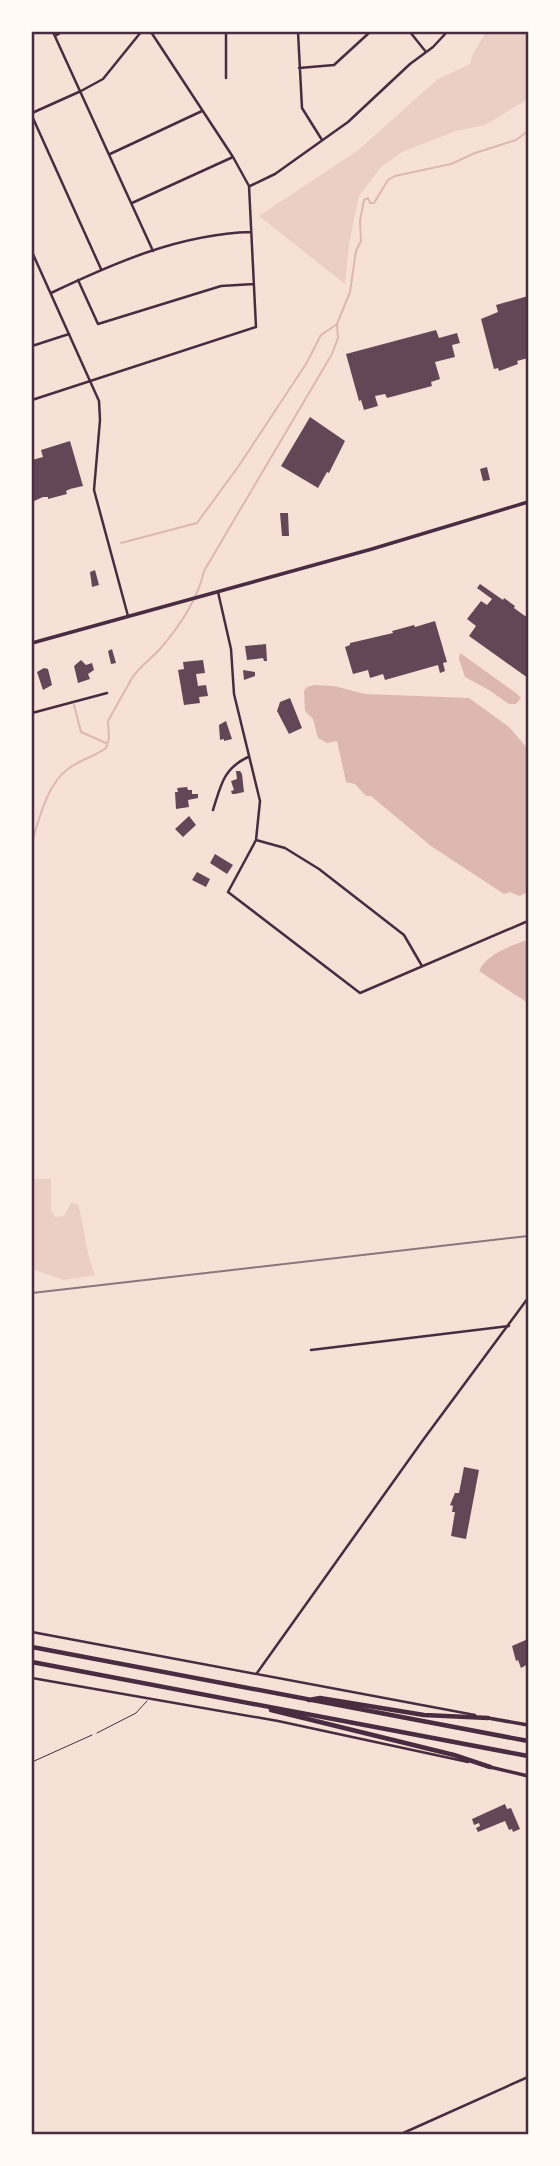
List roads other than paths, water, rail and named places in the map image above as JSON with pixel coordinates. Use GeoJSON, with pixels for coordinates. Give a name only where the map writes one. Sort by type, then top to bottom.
{"type":"FeatureCollection","features":[{"type":"Feature","properties":{"kind":"highway"},"geometry":{"type":"LineString","coordinates":[[32,1647],[528,1741]]}},
{"type":"Feature","properties":{"kind":"highway"},"geometry":{"type":"LineString","coordinates":[[32,1662],[528,1756]]}},
{"type":"Feature","properties":{"kind":"highway"},"geometry":{"type":"LineString","coordinates":[[306,1700],[320,1698],[424,1715],[488,1718]]}},
{"type":"Feature","properties":{"kind":"highway"},"geometry":{"type":"LineString","coordinates":[[233,1700],[416,1748],[454,1755],[490,1767]]}},
{"type":"Feature","properties":{"kind":"main road"},"geometry":{"type":"LineString","coordinates":[[32,643],[528,502]]}},
{"type":"Feature","properties":{"kind":"main road"},"geometry":{"type":"LineString","coordinates":[[488,1718],[528,1725]]}},
{"type":"Feature","properties":{"kind":"main road"},"geometry":{"type":"LineString","coordinates":[[490,1767],[528,1776]]}},
{"type":"Feature","properties":{"kind":"street"},"geometry":{"type":"LineString","coordinates":[[62,32],[54,34],[153,251]]}},
{"type":"Feature","properties":{"kind":"street"},"geometry":{"type":"LineString","coordinates":[[101,269],[32,115],[103,79],[141,32]]}},
{"type":"Feature","properties":{"kind":"street"},"geometry":{"type":"LineString","coordinates":[[32,400],[256,327],[249,186],[151,32]]}},
{"type":"Feature","properties":{"kind":"street"},"geometry":{"type":"LineString","coordinates":[[226,32],[226,78]]}},
{"type":"Feature","properties":{"kind":"street"},"geometry":{"type":"LineString","coordinates":[[298,32],[302,108],[322,140]]}},
{"type":"Feature","properties":{"kind":"street"},"geometry":{"type":"LineString","coordinates":[[299,68],[334,65],[370,32]]}},
{"type":"Feature","properties":{"kind":"street"},"geometry":{"type":"LineString","coordinates":[[410,32],[426,52]]}},
{"type":"Feature","properties":{"kind":"street"},"geometry":{"type":"LineString","coordinates":[[249,186],[269,178],[361,112],[447,32]]}},
{"type":"Feature","properties":{"kind":"street"},"geometry":{"type":"LineString","coordinates":[[110,154],[202,110]]}},
{"type":"Feature","properties":{"kind":"street"},"geometry":{"type":"LineString","coordinates":[[132,203],[233,157]]}},
{"type":"Feature","properties":{"kind":"street"},"geometry":{"type":"LineString","coordinates":[[50,293],[101,269],[153,251],[204,236],[251,232]]}},
{"type":"Feature","properties":{"kind":"street"},"geometry":{"type":"LineString","coordinates":[[32,252],[99,401],[94,490],[128,616]]}},
{"type":"Feature","properties":{"kind":"street"},"geometry":{"type":"LineString","coordinates":[[78,280],[98,324],[221,286],[254,284]]}},
{"type":"Feature","properties":{"kind":"street"},"geometry":{"type":"LineString","coordinates":[[32,346],[69,334]]}},
{"type":"Feature","properties":{"kind":"street"},"geometry":{"type":"LineString","coordinates":[[215,592],[231,649],[234,694],[260,801],[256,840],[228,892],[360,993],[528,921]]}},
{"type":"Feature","properties":{"kind":"street"},"geometry":{"type":"LineString","coordinates":[[32,713],[107,693]]}},
{"type":"Feature","properties":{"kind":"street"},"geometry":{"type":"LineString","coordinates":[[213,810],[227,772],[232,766],[249,757]]}},
{"type":"Feature","properties":{"kind":"street"},"geometry":{"type":"LineString","coordinates":[[256,840],[285,848],[319,869],[404,935],[422,966]]}},
{"type":"Feature","properties":{"kind":"street"},"geometry":{"type":"LineString","coordinates":[[257,1673],[528,1298]]}},
{"type":"Feature","properties":{"kind":"street"},"geometry":{"type":"LineString","coordinates":[[311,1350],[509,1326]]}},
{"type":"Feature","properties":{"kind":"street"},"geometry":{"type":"LineString","coordinates":[[32,1632],[488,1718]]}},
{"type":"Feature","properties":{"kind":"street"},"geometry":{"type":"LineString","coordinates":[[32,1678],[278,1721],[490,1767]]}},
{"type":"Feature","properties":{"kind":"street"},"geometry":{"type":"LineString","coordinates":[[401,2134],[528,2077]]}},
{"type":"Feature","properties":{"kind":"lane"},"geometry":{"type":"LineString","coordinates":[[97,1732],[136,1713],[148,1699]]}},
{"type":"Feature","properties":{"kind":"waterway"},"geometry":{"type":"LineString","coordinates":[[32,842],[54,783],[72,766],[106,748],[109,738],[108,721],[132,678],[160,649],[186,613],[204,571],[332,354],[338,338],[337,324],[350,292],[356,251],[361,241],[360,221],[364,200],[368,198],[370,203],[374,203],[388,180],[395,176],[451,164],[516,140],[528,131]]}},
{"type":"Feature","properties":{"kind":"waterway"},"geometry":{"type":"LineString","coordinates":[[121,543],[197,523],[238,467],[306,364],[321,335],[337,324]]}},
{"type":"Feature","properties":{"kind":"waterway"},"geometry":{"type":"LineString","coordinates":[[74,705],[81,732],[106,743]]}},
{"type":"Feature","properties":{"kind":"railway"},"geometry":{"type":"LineString","coordinates":[[32,1293],[528,1236]]}}]}
